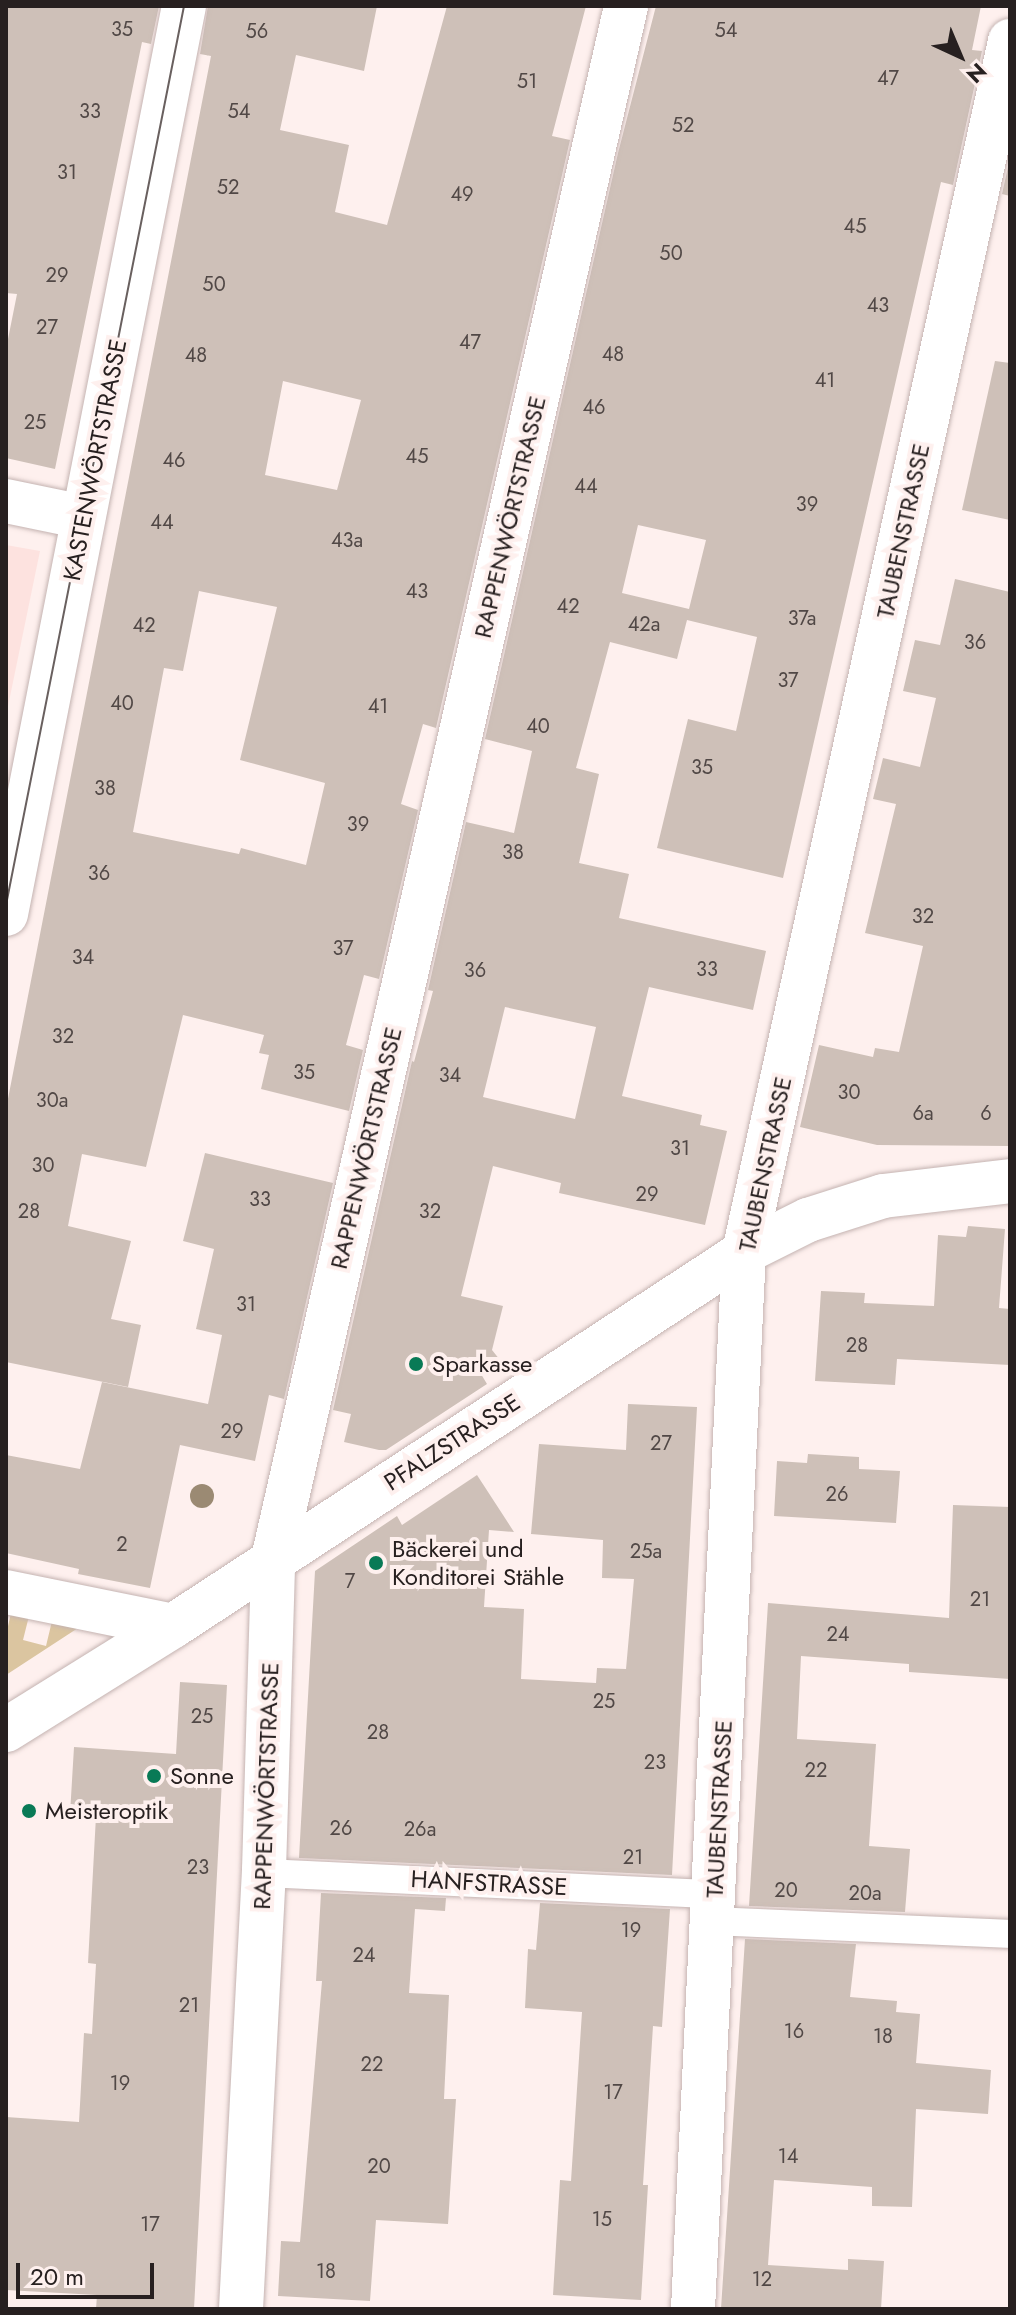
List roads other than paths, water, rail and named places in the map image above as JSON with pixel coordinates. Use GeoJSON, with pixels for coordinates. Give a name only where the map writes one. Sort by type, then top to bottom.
{"type":"FeatureCollection","features":[{"type":"Feature","properties":{"kind":"street","name":"KASTENWÖRTSTRASSE"},"geometry":{"type":"LineString","coordinates":[[6,914],[184,6]]}},
{"type":"Feature","properties":{"kind":"street","name":"RAPPENWÖRTSTRASSE"},"geometry":{"type":"LineString","coordinates":[[241,2309],[263,1873],[273,1559],[626,6]]}},
{"type":"Feature","properties":{"kind":"street","name":"TAUBENSTRASSE"},"geometry":{"type":"LineString","coordinates":[[693,2309],[744,1252],[1010,41]]}},
{"type":"Feature","properties":{"kind":"street"},"geometry":{"type":"LineString","coordinates":[[6,501],[83,517]]}},
{"type":"Feature","properties":{"kind":"street","name":"PFALZSTRASSE"},"geometry":{"type":"LineString","coordinates":[[6,1730],[173,1626],[744,1252],[808,1220],[883,1196],[1010,1181]]}},
{"type":"Feature","properties":{"kind":"street"},"geometry":{"type":"LineString","coordinates":[[6,1592],[173,1626]]}},
{"type":"Feature","properties":{"kind":"lane","name":"HANFSTRASSE"},"geometry":{"type":"LineString","coordinates":[[263,1873],[1010,1934]]}},
{"type":"Feature","properties":{"kind":"tram line"},"geometry":{"type":"LineString","coordinates":[[6,905],[184,6]]}},
{"type":"Feature","properties":{"kind":"place","name":"Sparkasse"},"geometry":{"type":"Point","coordinates":[416,1364]}},
{"type":"Feature","properties":{"kind":"place","name":"Bäckerei und Konditorei Stähle"},"geometry":{"type":"Point","coordinates":[376,1563]}},
{"type":"Feature","properties":{"kind":"place","name":"Sonne"},"geometry":{"type":"Point","coordinates":[154,1776]}},
{"type":"Feature","properties":{"kind":"place","name":"Meisteroptik"},"geometry":{"type":"Point","coordinates":[29,1811]}}]}
